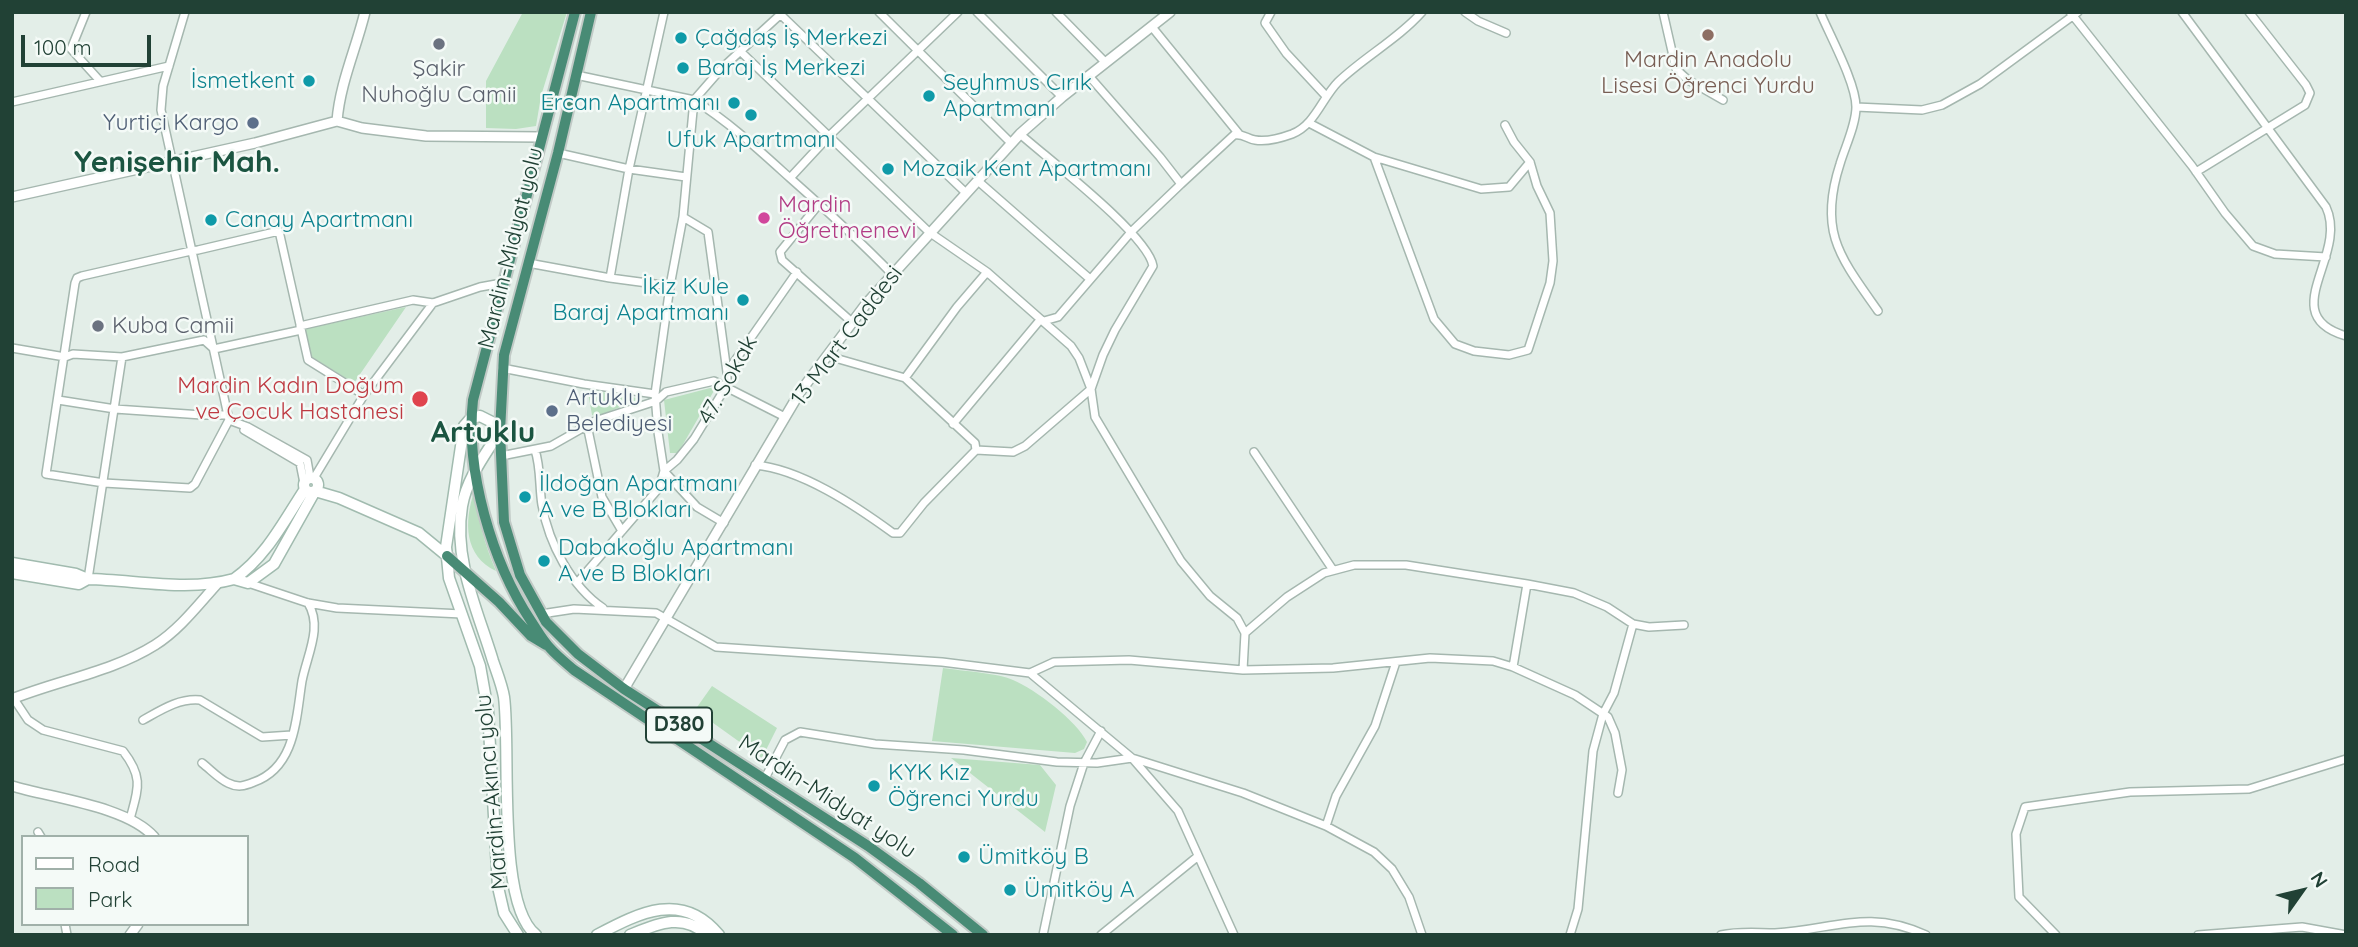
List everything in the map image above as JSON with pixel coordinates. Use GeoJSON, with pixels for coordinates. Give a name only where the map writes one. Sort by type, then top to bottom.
{"type":"FeatureCollection","features":[{"type":"Feature","properties":{"kind":"highway","name":"Mardin-Midyat yolu"},"geometry":{"type":"LineString","coordinates":[[575,12],[502,283],[468,422],[474,469],[496,553],[516,598],[548,647],[574,670],[855,858],[953,935]]}},
{"type":"Feature","properties":{"kind":"highway","name":"Mardin-Midyat yolu"},"geometry":{"type":"LineString","coordinates":[[591,12],[558,153],[502,368],[500,431],[505,522],[520,575],[541,614],[578,654],[624,689],[867,846],[919,883],[983,935]]}},
{"type":"Feature","properties":{"kind":"highway"},"geometry":{"type":"LineString","coordinates":[[447,556],[499,602],[531,636],[548,647]]}},
{"type":"Feature","properties":{"kind":"main road"},"geometry":{"type":"LineString","coordinates":[[468,422],[480,416],[500,431]]}},
{"type":"Feature","properties":{"kind":"main road","name":"Mardin-Akıncı yolu"},"geometry":{"type":"LineString","coordinates":[[468,422],[446,547],[449,578],[480,666],[488,711],[498,887],[504,913],[518,935]]}},
{"type":"Feature","properties":{"kind":"main road","name":"Mardin-Akıncı yolu"},"geometry":{"type":"LineString","coordinates":[[500,431],[474,469],[462,506],[463,569],[504,696],[509,841],[515,899],[527,928],[536,935]]}},
{"type":"Feature","properties":{"kind":"main road"},"geometry":{"type":"LineString","coordinates":[[310,484],[419,533],[447,556]]}},
{"type":"Feature","properties":{"kind":"main road"},"geometry":{"type":"LineString","coordinates":[[12,563],[76,574],[89,579],[217,584],[234,579],[249,569],[310,484]]}},
{"type":"Feature","properties":{"kind":"main road"},"geometry":{"type":"LineString","coordinates":[[234,579],[248,583],[274,564],[310,484]]}},
{"type":"Feature","properties":{"kind":"main road"},"geometry":{"type":"LineString","coordinates":[[12,573],[79,584],[89,579]]}},
{"type":"Feature","properties":{"kind":"main road"},"geometry":{"type":"LineString","coordinates":[[597,935],[631,917],[657,909],[677,909],[697,916],[719,935]]}},
{"type":"Feature","properties":{"kind":"main road"},"geometry":{"type":"LineString","coordinates":[[630,935],[663,922],[674,921],[692,924],[707,935]]}},
{"type":"Feature","properties":{"kind":"street"},"geometry":{"type":"LineString","coordinates":[[86,12],[71,49],[100,81]]}},
{"type":"Feature","properties":{"kind":"street"},"geometry":{"type":"LineString","coordinates":[[185,12],[163,86],[161,110],[191,251],[229,417],[195,484],[190,488],[104,483],[47,474],[77,278],[191,251],[279,231],[308,360],[364,395]]}},
{"type":"Feature","properties":{"kind":"street"},"geometry":{"type":"LineString","coordinates":[[337,121],[344,79],[365,12]]}},
{"type":"Feature","properties":{"kind":"street"},"geometry":{"type":"LineString","coordinates":[[610,278],[629,169],[664,12]]}},
{"type":"Feature","properties":{"kind":"street"},"geometry":{"type":"LineString","coordinates":[[880,12],[1011,143]]}},
{"type":"Feature","properties":{"kind":"street"},"geometry":{"type":"LineString","coordinates":[[790,178],[829,136],[958,12]]}},
{"type":"Feature","properties":{"kind":"street"},"geometry":{"type":"LineString","coordinates":[[977,12],[1062,97]]}},
{"type":"Feature","properties":{"kind":"street"},"geometry":{"type":"LineString","coordinates":[[1056,12],[1107,63]]}},
{"type":"Feature","properties":{"kind":"street","name":"13 Mart Caddesi"},"geometry":{"type":"LineString","coordinates":[[624,689],[785,417],[866,304],[1020,134],[1062,97],[1170,12]]}},
{"type":"Feature","properties":{"kind":"street"},"geometry":{"type":"LineString","coordinates":[[1271,12],[1265,23],[1272,35],[1326,96]]}},
{"type":"Feature","properties":{"kind":"street"},"geometry":{"type":"LineString","coordinates":[[1152,27],[1239,134],[1254,140],[1295,133],[1309,123],[1326,96],[1339,82],[1422,12]]}},
{"type":"Feature","properties":{"kind":"street"},"geometry":{"type":"LineString","coordinates":[[1465,12],[1506,33]]}},
{"type":"Feature","properties":{"kind":"street"},"geometry":{"type":"LineString","coordinates":[[1663,12],[1676,69],[1723,100]]}},
{"type":"Feature","properties":{"kind":"street"},"geometry":{"type":"LineString","coordinates":[[1820,12],[1850,82],[1856,107],[1837,174],[1830,222],[1835,242],[1849,271],[1878,311]]}},
{"type":"Feature","properties":{"kind":"street"},"geometry":{"type":"LineString","coordinates":[[2182,12],[2317,193],[2332,218],[2332,237],[2313,303],[2315,316],[2322,327],[2346,335]]}},
{"type":"Feature","properties":{"kind":"street"},"geometry":{"type":"LineString","coordinates":[[2196,172],[2305,105],[2310,93],[2249,12]]}},
{"type":"Feature","properties":{"kind":"street"},"geometry":{"type":"LineString","coordinates":[[724,523],[697,507],[664,471],[657,432],[656,398],[670,286],[683,217],[694,100],[722,68],[781,13],[965,193]]}},
{"type":"Feature","properties":{"kind":"street"},"geometry":{"type":"LineString","coordinates":[[1856,107],[1922,110],[1942,105],[1980,83],[2073,13],[2196,172],[2225,214],[2253,246],[2275,254],[2326,257]]}},
{"type":"Feature","properties":{"kind":"street"},"geometry":{"type":"LineString","coordinates":[[740,51],[929,232],[988,272],[1071,346],[1079,358],[1091,389],[1095,417],[1181,561],[1210,596],[1237,618],[1245,632],[1243,670]]}},
{"type":"Feature","properties":{"kind":"street"},"geometry":{"type":"LineString","coordinates":[[12,102],[169,66]]}},
{"type":"Feature","properties":{"kind":"street"},"geometry":{"type":"LineString","coordinates":[[576,75],[694,100],[749,141],[892,274]]}},
{"type":"Feature","properties":{"kind":"street"},"geometry":{"type":"LineString","coordinates":[[1089,76],[1181,184]]}},
{"type":"Feature","properties":{"kind":"street"},"geometry":{"type":"LineString","coordinates":[[12,197],[255,143],[337,121],[362,128],[426,136],[541,136]]}},
{"type":"Feature","properties":{"kind":"street"},"geometry":{"type":"LineString","coordinates":[[1309,123],[1374,157],[1480,188],[1509,187],[1530,162]]}},
{"type":"Feature","properties":{"kind":"street"},"geometry":{"type":"LineString","coordinates":[[1374,157],[1434,319],[1455,344],[1474,351],[1508,355],[1528,350],[1550,283],[1553,261],[1550,213],[1537,186],[1530,162],[1505,125]]}},
{"type":"Feature","properties":{"kind":"street"},"geometry":{"type":"LineString","coordinates":[[755,466],[769,467],[811,483],[842,498],[893,533],[900,533],[924,503],[976,450],[1013,452],[1025,446],[1091,389],[1115,330],[1153,266],[1152,257],[1132,231],[1020,134]]}},
{"type":"Feature","properties":{"kind":"street"},"geometry":{"type":"LineString","coordinates":[[954,424],[1042,321],[1058,317],[1132,231],[1234,135],[1239,134]]}},
{"type":"Feature","properties":{"kind":"street"},"geometry":{"type":"LineString","coordinates":[[558,153],[629,169],[686,177]]}},
{"type":"Feature","properties":{"kind":"street"},"geometry":{"type":"LineString","coordinates":[[978,181],[1090,279]]}},
{"type":"Feature","properties":{"kind":"street"},"geometry":{"type":"LineString","coordinates":[[819,204],[780,252],[782,260],[853,323]]}},
{"type":"Feature","properties":{"kind":"street"},"geometry":{"type":"LineString","coordinates":[[683,217],[708,232],[727,372]]}},
{"type":"Feature","properties":{"kind":"street"},"geometry":{"type":"LineString","coordinates":[[528,263],[670,286]]}},
{"type":"Feature","properties":{"kind":"street","name":"47. Sokak"},"geometry":{"type":"LineString","coordinates":[[577,583],[659,488],[664,471],[694,439],[727,386],[727,372],[797,272]]}},
{"type":"Feature","properties":{"kind":"street"},"geometry":{"type":"LineString","coordinates":[[905,378],[957,307],[988,272]]}},
{"type":"Feature","properties":{"kind":"street"},"geometry":{"type":"LineString","coordinates":[[214,349],[413,300],[433,303],[480,287],[502,283]]}},
{"type":"Feature","properties":{"kind":"street"},"geometry":{"type":"LineString","coordinates":[[310,484],[364,395],[433,303]]}},
{"type":"Feature","properties":{"kind":"street"},"geometry":{"type":"LineString","coordinates":[[12,348],[65,357],[73,354],[122,357],[204,340],[214,349]]}},
{"type":"Feature","properties":{"kind":"street"},"geometry":{"type":"LineString","coordinates":[[828,356],[905,378],[975,443],[976,450]]}},
{"type":"Feature","properties":{"kind":"street"},"geometry":{"type":"LineString","coordinates":[[89,579],[122,357]]}},
{"type":"Feature","properties":{"kind":"street"},"geometry":{"type":"LineString","coordinates":[[502,368],[656,398]]}},
{"type":"Feature","properties":{"kind":"street"},"geometry":{"type":"LineString","coordinates":[[501,456],[535,450],[568,438],[587,425],[666,392],[714,381],[785,417]]}},
{"type":"Feature","properties":{"kind":"street"},"geometry":{"type":"LineString","coordinates":[[58,400],[115,409],[229,417],[307,460],[310,484]]}},
{"type":"Feature","properties":{"kind":"street"},"geometry":{"type":"LineString","coordinates":[[587,425],[602,497],[622,531]]}},
{"type":"Feature","properties":{"kind":"street"},"geometry":{"type":"LineString","coordinates":[[535,450],[539,462],[543,509],[560,558],[587,597],[603,609]]}},
{"type":"Feature","properties":{"kind":"street"},"geometry":{"type":"LineString","coordinates":[[1254,452],[1333,570]]}},
{"type":"Feature","properties":{"kind":"street"},"geometry":{"type":"LineString","coordinates":[[1245,632],[1287,597],[1324,573],[1354,565],[1406,565],[1527,584],[1574,593],[1607,607],[1633,624],[1649,627],[1684,625]]}},
{"type":"Feature","properties":{"kind":"street"},"geometry":{"type":"LineString","coordinates":[[248,583],[308,603],[337,608],[462,614]]}},
{"type":"Feature","properties":{"kind":"street"},"geometry":{"type":"LineString","coordinates":[[130,819],[139,783],[136,772],[123,751],[43,730],[28,720],[13,699],[136,656],[158,644],[191,614],[217,584]]}},
{"type":"Feature","properties":{"kind":"street"},"geometry":{"type":"LineString","coordinates":[[1513,667],[1527,584]]}},
{"type":"Feature","properties":{"kind":"street"},"geometry":{"type":"LineString","coordinates":[[202,763],[227,783],[240,787],[265,778],[280,766],[292,735],[316,624],[314,612],[308,603]]}},
{"type":"Feature","properties":{"kind":"street"},"geometry":{"type":"LineString","coordinates":[[541,614],[574,609],[656,612],[716,647],[942,662],[1030,673],[1054,662],[1129,660],[1243,670],[1333,668],[1430,658],[1493,662],[1513,667],[1576,695],[1608,717],[1615,733],[1622,770],[1618,793]]}},
{"type":"Feature","properties":{"kind":"street"},"geometry":{"type":"LineString","coordinates":[[1570,935],[1578,909],[1593,751],[1603,714],[1614,693],[1633,624]]}},
{"type":"Feature","properties":{"kind":"street"},"geometry":{"type":"LineString","coordinates":[[1326,826],[1336,796],[1376,726],[1396,662]]}},
{"type":"Feature","properties":{"kind":"street"},"geometry":{"type":"LineString","coordinates":[[1030,673],[1132,758],[1178,811],[1234,935]]}},
{"type":"Feature","properties":{"kind":"street"},"geometry":{"type":"LineString","coordinates":[[143,720],[190,699],[200,700],[262,737],[292,735]]}},
{"type":"Feature","properties":{"kind":"street"},"geometry":{"type":"LineString","coordinates":[[1043,935],[1070,806],[1084,762],[1101,731]]}},
{"type":"Feature","properties":{"kind":"street"},"geometry":{"type":"LineString","coordinates":[[764,781],[785,740],[800,732],[875,744],[964,750],[1057,762],[1132,758],[1243,793],[1326,826],[1374,852],[1392,869],[1409,897],[1422,935]]}},
{"type":"Feature","properties":{"kind":"street"},"geometry":{"type":"LineString","coordinates":[[2056,935],[2019,897],[2016,834],[2025,807],[2130,792],[2249,789],[2346,759]]}},
{"type":"Feature","properties":{"kind":"street"},"geometry":{"type":"LineString","coordinates":[[12,786],[130,819],[150,835]]}},
{"type":"Feature","properties":{"kind":"street"},"geometry":{"type":"LineString","coordinates":[[1101,935],[1197,856]]}},
{"type":"Feature","properties":{"kind":"street"},"geometry":{"type":"LineString","coordinates":[[1721,935],[1734,932],[1775,933],[1838,922],[1879,921],[1908,927],[1926,935]]}},
{"type":"Feature","properties":{"kind":"street"},"geometry":{"type":"LineString","coordinates":[[2198,935],[2302,927],[2346,935]]}},
{"type":"Feature","properties":{"kind":"green space"},"geometry":{"type":"Polygon","coordinates":[[[523,12],[567,12],[541,96],[536,126],[516,129],[486,128],[486,81],[523,12]]]}},
{"type":"Feature","properties":{"kind":"green space"},"geometry":{"type":"Polygon","coordinates":[[[406,307],[354,383],[312,357],[305,329],[406,307]]]}},
{"type":"Feature","properties":{"kind":"green space"},"geometry":{"type":"Polygon","coordinates":[[[714,387],[678,453],[670,453],[664,400],[714,387]]]}},
{"type":"Feature","properties":{"kind":"green space"},"geometry":{"type":"Polygon","coordinates":[[[590,390],[637,400],[596,417],[592,415],[588,392],[590,390]]]}},
{"type":"Feature","properties":{"kind":"green space"},"geometry":{"type":"Polygon","coordinates":[[[474,492],[482,532],[496,571],[478,557],[469,537],[469,515],[474,492]]]}},
{"type":"Feature","properties":{"kind":"green space"},"geometry":{"type":"Polygon","coordinates":[[[943,668],[998,676],[1022,684],[1054,706],[1074,725],[1087,742],[1084,749],[1075,753],[932,741],[943,668]]]}},
{"type":"Feature","properties":{"kind":"green space"},"geometry":{"type":"Polygon","coordinates":[[[712,686],[777,728],[762,758],[695,710],[712,686]]]}},
{"type":"Feature","properties":{"kind":"green space"},"geometry":{"type":"Polygon","coordinates":[[[951,758],[1040,765],[1056,785],[1045,832],[951,758]]]}},
{"type":"Feature","properties":{"kind":"place","name":"Mardin Anadolu Lisesi Öğrenci Yurdu"},"geometry":{"type":"Point","coordinates":[1708,35]}},
{"type":"Feature","properties":{"kind":"place","name":"Çağdaş İş Merkezi"},"geometry":{"type":"Point","coordinates":[681,38]}},
{"type":"Feature","properties":{"kind":"place","name":"Şakir Nuhoğlu Camii"},"geometry":{"type":"Point","coordinates":[439,44]}},
{"type":"Feature","properties":{"kind":"place","name":"Baraj İş Merkezi"},"geometry":{"type":"Point","coordinates":[683,68]}},
{"type":"Feature","properties":{"kind":"place","name":"İsmetkent"},"geometry":{"type":"Point","coordinates":[309,81]}},
{"type":"Feature","properties":{"kind":"place","name":"Seyhmus Cırık Apartmanı"},"geometry":{"type":"Point","coordinates":[929,96]}},
{"type":"Feature","properties":{"kind":"place","name":"Ercan Apartmanı"},"geometry":{"type":"Point","coordinates":[734,103]}},
{"type":"Feature","properties":{"kind":"place","name":"Ufuk Apartmanı"},"geometry":{"type":"Point","coordinates":[751,115]}},
{"type":"Feature","properties":{"kind":"place","name":"Yurtiçi Kargo"},"geometry":{"type":"Point","coordinates":[253,123]}},
{"type":"Feature","properties":{"kind":"place","name":"Mozaik Kent Apartmanı"},"geometry":{"type":"Point","coordinates":[888,169]}},
{"type":"Feature","properties":{"kind":"place","name":"Mardin Öğretmenevi"},"geometry":{"type":"Point","coordinates":[764,218]}},
{"type":"Feature","properties":{"kind":"place","name":"Canay Apartmanı"},"geometry":{"type":"Point","coordinates":[211,220]}},
{"type":"Feature","properties":{"kind":"place","name":"İkiz Kule Baraj Apartmanı"},"geometry":{"type":"Point","coordinates":[743,300]}},
{"type":"Feature","properties":{"kind":"place","name":"Kuba Camii"},"geometry":{"type":"Point","coordinates":[98,326]}},
{"type":"Feature","properties":{"kind":"place","name":"Mardin Kadın Doğum ve Çocuk Hastanesi"},"geometry":{"type":"Point","coordinates":[420,399]}},
{"type":"Feature","properties":{"kind":"place","name":"Artuklu Belediyesi"},"geometry":{"type":"Point","coordinates":[552,411]}},
{"type":"Feature","properties":{"kind":"place","name":"İldoğan Apartmanı A ve B Blokları"},"geometry":{"type":"Point","coordinates":[525,497]}},
{"type":"Feature","properties":{"kind":"place","name":"Dabakoğlu Apartmanı A ve B Blokları"},"geometry":{"type":"Point","coordinates":[544,561]}},
{"type":"Feature","properties":{"kind":"place","name":"KYK Kız Öğrenci Yurdu"},"geometry":{"type":"Point","coordinates":[874,786]}},
{"type":"Feature","properties":{"kind":"place","name":"Ümitköy B"},"geometry":{"type":"Point","coordinates":[964,857]}},
{"type":"Feature","properties":{"kind":"place","name":"Ümitköy A"},"geometry":{"type":"Point","coordinates":[1010,890]}},
{"type":"Feature","properties":{"kind":"district","name":"Yenişehir Mah."},"geometry":{"type":"Point","coordinates":[177,163]}},
{"type":"Feature","properties":{"kind":"district","name":"Artuklu"},"geometry":{"type":"Point","coordinates":[483,433]}}]}
